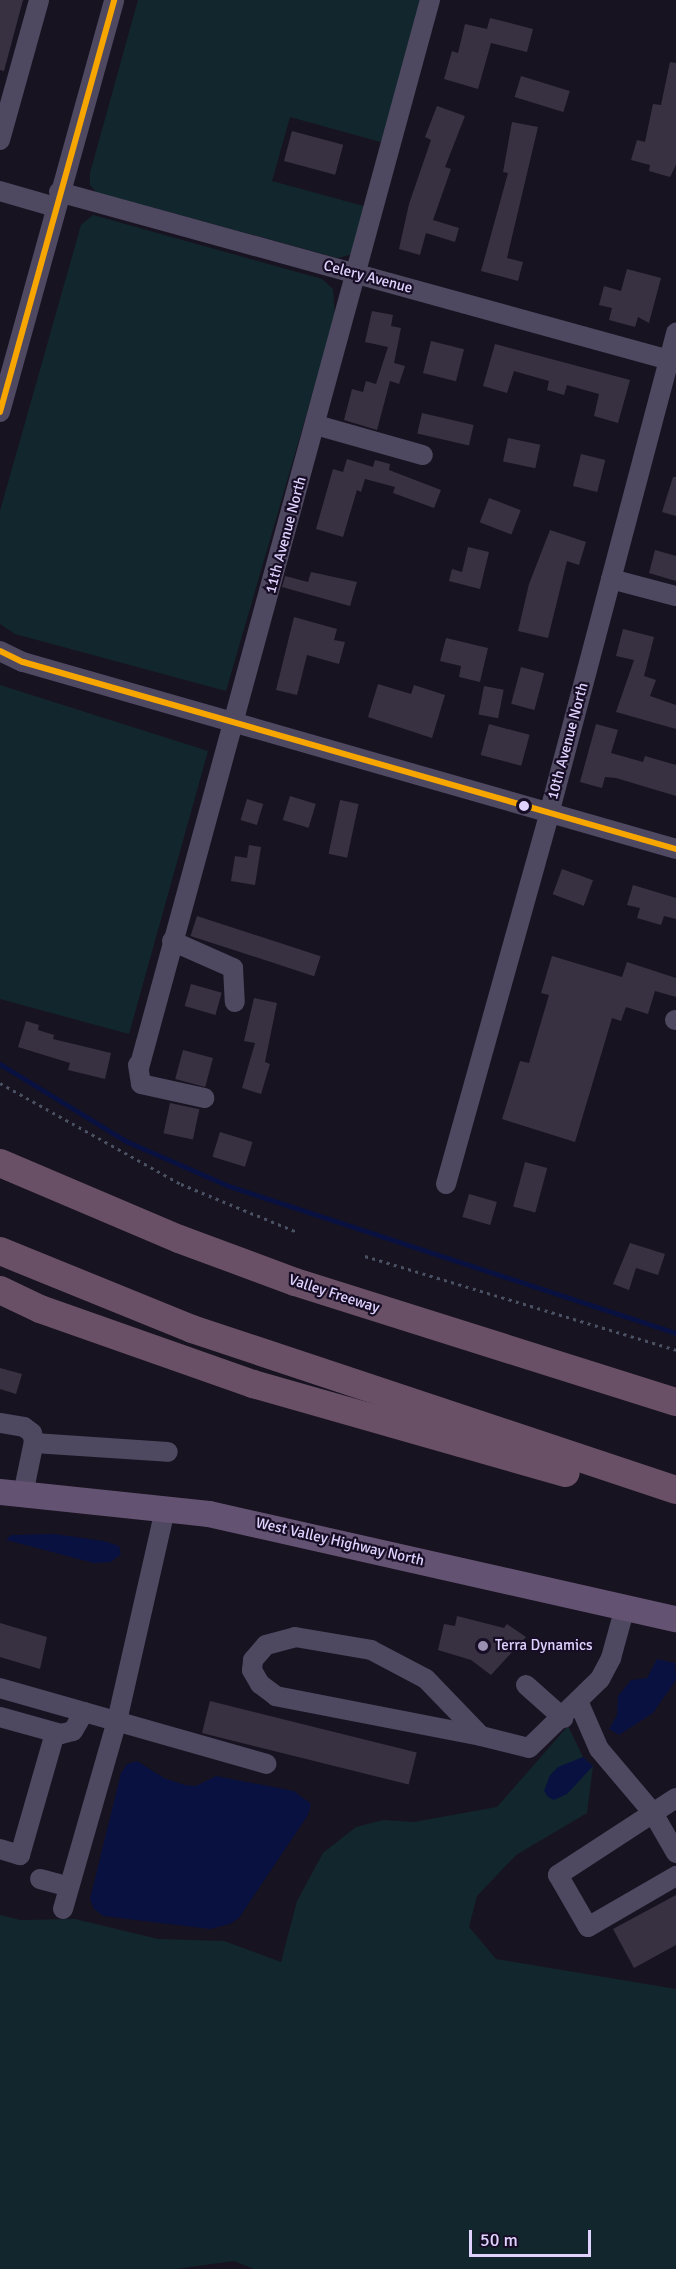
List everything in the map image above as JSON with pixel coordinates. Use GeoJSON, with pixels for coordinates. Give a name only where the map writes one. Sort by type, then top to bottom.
{"type":"FeatureCollection","features":[{"type":"Feature","properties":{"kind":"highway"},"geometry":{"type":"LineString","coordinates":[[0,1142],[295,1282]]}},
{"type":"Feature","properties":{"kind":"highway","name":"Valley Freeway"},"geometry":{"type":"LineString","coordinates":[[0,1163],[178,1239],[295,1282],[676,1402]]}},
{"type":"Feature","properties":{"kind":"highway"},"geometry":{"type":"LineString","coordinates":[[0,1251],[192,1329],[676,1490]]}},
{"type":"Feature","properties":{"kind":"highway"},"geometry":{"type":"LineString","coordinates":[[0,1290],[40,1309]]}},
{"type":"Feature","properties":{"kind":"highway"},"geometry":{"type":"LineString","coordinates":[[0,1299],[40,1309],[295,1396],[634,1493],[676,1498]]}},
{"type":"Feature","properties":{"kind":"main road","name":"West Valley Highway North"},"geometry":{"type":"LineString","coordinates":[[11,1493],[165,1509],[272,1526],[676,1619]]}},
{"type":"Feature","properties":{"kind":"street"},"geometry":{"type":"LineString","coordinates":[[0,140],[39,0]]}},
{"type":"Feature","properties":{"kind":"street"},"geometry":{"type":"LineString","coordinates":[[1,407],[114,0]]}},
{"type":"Feature","properties":{"kind":"street","name":"11th Avenue North"},"geometry":{"type":"LineString","coordinates":[[204,1098],[141,1084],[138,1066],[358,275],[430,0]]}},
{"type":"Feature","properties":{"kind":"street","name":"Celery Avenue"},"geometry":{"type":"LineString","coordinates":[[0,192],[57,200],[358,275],[672,361]]}},
{"type":"Feature","properties":{"kind":"street","name":"10th Avenue North"},"geometry":{"type":"LineString","coordinates":[[446,1184],[672,361],[676,332]]}},
{"type":"Feature","properties":{"kind":"street"},"geometry":{"type":"LineString","coordinates":[[316,425],[423,455]]}},
{"type":"Feature","properties":{"kind":"street"},"geometry":{"type":"LineString","coordinates":[[611,579],[676,596]]}},
{"type":"Feature","properties":{"kind":"street"},"geometry":{"type":"LineString","coordinates":[[0,651],[23,662],[676,849]]}},
{"type":"Feature","properties":{"kind":"street"},"geometry":{"type":"LineString","coordinates":[[172,941],[233,968],[235,1002]]}},
{"type":"Feature","properties":{"kind":"street"},"geometry":{"type":"LineString","coordinates":[[0,1423],[24,1427],[32,1433],[34,1443],[11,1493]]}},
{"type":"Feature","properties":{"kind":"street"},"geometry":{"type":"LineString","coordinates":[[34,1443],[168,1452]]}},
{"type":"Feature","properties":{"kind":"street"},"geometry":{"type":"LineString","coordinates":[[63,1909],[117,1721],[165,1509]]}},
{"type":"Feature","properties":{"kind":"street"},"geometry":{"type":"LineString","coordinates":[[481,1736],[426,1679],[371,1650],[295,1637],[266,1645],[253,1660],[252,1670],[260,1684],[276,1696],[481,1736],[529,1749],[563,1718],[606,1669],[625,1607]]}},
{"type":"Feature","properties":{"kind":"street"},"geometry":{"type":"LineString","coordinates":[[526,1685],[563,1718]]}},
{"type":"Feature","properties":{"kind":"street"},"geometry":{"type":"LineString","coordinates":[[0,1688],[266,1764]]}},
{"type":"Feature","properties":{"kind":"street"},"geometry":{"type":"LineString","coordinates":[[578,1701],[599,1749],[653,1813],[676,1853]]}},
{"type":"Feature","properties":{"kind":"street"},"geometry":{"type":"LineString","coordinates":[[0,1717],[55,1733],[73,1731],[84,1712]]}},
{"type":"Feature","properties":{"kind":"street"},"geometry":{"type":"LineString","coordinates":[[0,1849],[20,1855],[55,1733]]}},
{"type":"Feature","properties":{"kind":"street"},"geometry":{"type":"LineString","coordinates":[[676,1798],[558,1875],[588,1927],[676,1876]]}},
{"type":"Feature","properties":{"kind":"street"},"geometry":{"type":"LineString","coordinates":[[40,1879],[69,1887]]}},
{"type":"Feature","properties":{"kind":"path"},"geometry":{"type":"LineString","coordinates":[[0,1083],[181,1184],[297,1232]]}},
{"type":"Feature","properties":{"kind":"path"},"geometry":{"type":"LineString","coordinates":[[365,1256],[676,1350]]}},
{"type":"Feature","properties":{"kind":"shaded area"},"geometry":{"type":"Polygon","coordinates":[[[138,0],[422,0],[384,143],[290,117],[272,181],[367,207],[353,254],[338,258],[96,192],[90,185],[90,173],[138,0]]]}},
{"type":"Feature","properties":{"kind":"shaded area"},"geometry":{"type":"Polygon","coordinates":[[[93,215],[322,279],[333,289],[335,316],[226,691],[15,634],[0,624],[0,511],[81,225],[93,215]]]}},
{"type":"Feature","properties":{"kind":"shaded area"},"geometry":{"type":"Polygon","coordinates":[[[0,685],[208,751],[129,1034],[0,999],[0,685]]]}},
{"type":"Feature","properties":{"kind":"shaded area"},"geometry":{"type":"Polygon","coordinates":[[[54,1534],[104,1541],[119,1546],[121,1554],[111,1562],[94,1563],[6,1540],[11,1535],[54,1534]]]}},
{"type":"Feature","properties":{"kind":"shaded area"},"geometry":{"type":"Polygon","coordinates":[[[657,1659],[675,1663],[676,1680],[653,1713],[619,1735],[609,1729],[617,1715],[618,1696],[631,1680],[647,1678],[657,1659]]]}},
{"type":"Feature","properties":{"kind":"shaded area"},"geometry":{"type":"Polygon","coordinates":[[[568,1726],[583,1757],[593,1766],[587,1813],[516,1855],[477,1896],[469,1927],[496,1959],[676,1989],[676,2269],[254,2269],[234,2261],[175,2269],[0,2269],[0,1915],[20,1920],[75,1919],[158,1939],[224,1941],[281,1962],[297,1901],[323,1853],[356,1827],[383,1820],[414,1822],[497,1807],[568,1726]]]}},
{"type":"Feature","properties":{"kind":"shaded area"},"geometry":{"type":"Polygon","coordinates":[[[583,1757],[593,1766],[567,1794],[554,1800],[548,1797],[544,1791],[550,1775],[558,1767],[583,1757]]]}},
{"type":"Feature","properties":{"kind":"shaded area"},"geometry":{"type":"Polygon","coordinates":[[[137,1761],[164,1778],[185,1785],[196,1786],[216,1776],[294,1791],[311,1804],[308,1815],[239,1918],[230,1924],[210,1929],[103,1916],[94,1909],[90,1899],[121,1773],[127,1764],[137,1761]]]}},
{"type":"Feature","properties":{"kind":"building"},"geometry":{"type":"Polygon","coordinates":[[[0,0],[23,0],[4,71],[0,70],[0,0]]]}},
{"type":"Feature","properties":{"kind":"building"},"geometry":{"type":"Polygon","coordinates":[[[490,18],[533,29],[527,52],[491,43],[478,89],[444,79],[452,51],[458,53],[465,24],[487,29],[490,18]]]}},
{"type":"Feature","properties":{"kind":"building"},"geometry":{"type":"Polygon","coordinates":[[[670,62],[676,63],[676,165],[670,177],[649,171],[650,165],[631,160],[637,140],[645,142],[653,104],[661,105],[670,62]]]}},
{"type":"Feature","properties":{"kind":"building"},"geometry":{"type":"Polygon","coordinates":[[[521,76],[570,91],[563,112],[515,97],[521,76]]]}},
{"type":"Feature","properties":{"kind":"building"},"geometry":{"type":"Polygon","coordinates":[[[437,106],[465,116],[445,167],[451,169],[433,220],[459,228],[455,242],[426,233],[420,255],[399,249],[409,204],[431,140],[425,137],[437,106]]]}},
{"type":"Feature","properties":{"kind":"building"},"geometry":{"type":"Polygon","coordinates":[[[512,122],[538,127],[507,258],[523,262],[518,281],[481,271],[508,173],[503,172],[512,122]]]}},
{"type":"Feature","properties":{"kind":"building"},"geometry":{"type":"Polygon","coordinates":[[[292,131],[343,145],[335,175],[284,161],[292,131]]]}},
{"type":"Feature","properties":{"kind":"building"},"geometry":{"type":"Polygon","coordinates":[[[627,269],[661,278],[649,323],[638,317],[635,327],[609,320],[612,308],[599,305],[604,286],[621,291],[627,269]]]}},
{"type":"Feature","properties":{"kind":"building"},"geometry":{"type":"Polygon","coordinates":[[[372,311],[393,315],[391,326],[401,328],[394,363],[405,366],[399,384],[390,381],[377,430],[344,420],[352,389],[363,392],[366,381],[376,384],[388,347],[365,342],[372,311]]]}},
{"type":"Feature","properties":{"kind":"building"},"geometry":{"type":"Polygon","coordinates":[[[431,341],[464,349],[456,381],[423,373],[431,341]]]}},
{"type":"Feature","properties":{"kind":"building"},"geometry":{"type":"Polygon","coordinates":[[[495,344],[630,380],[618,423],[594,416],[599,394],[567,385],[564,395],[547,390],[549,381],[514,371],[507,393],[483,386],[495,344]]]}},
{"type":"Feature","properties":{"kind":"building"},"geometry":{"type":"Polygon","coordinates":[[[422,413],[474,425],[469,445],[417,433],[422,413]]]}},
{"type":"Feature","properties":{"kind":"building"},"geometry":{"type":"Polygon","coordinates":[[[508,438],[540,445],[535,468],[503,461],[508,438]]]}},
{"type":"Feature","properties":{"kind":"building"},"geometry":{"type":"Polygon","coordinates":[[[581,454],[605,460],[597,492],[573,486],[581,454]]]}},
{"type":"Feature","properties":{"kind":"building"},"geometry":{"type":"Polygon","coordinates":[[[347,459],[373,467],[375,460],[390,464],[389,470],[441,490],[434,508],[393,493],[395,487],[365,479],[361,492],[357,490],[343,537],[316,529],[333,469],[343,472],[347,459]]]}},
{"type":"Feature","properties":{"kind":"building"},"geometry":{"type":"Polygon","coordinates":[[[673,477],[676,477],[676,516],[662,512],[673,477]]]}},
{"type":"Feature","properties":{"kind":"building"},"geometry":{"type":"Polygon","coordinates":[[[489,498],[521,510],[511,534],[480,522],[489,498]]]}},
{"type":"Feature","properties":{"kind":"building"},"geometry":{"type":"Polygon","coordinates":[[[550,530],[586,542],[579,565],[567,561],[548,638],[518,631],[529,584],[550,530]]]}},
{"type":"Feature","properties":{"kind":"building"},"geometry":{"type":"Polygon","coordinates":[[[468,547],[489,552],[480,589],[449,581],[452,569],[462,572],[468,547]]]}},
{"type":"Feature","properties":{"kind":"building"},"geometry":{"type":"Polygon","coordinates":[[[655,550],[676,556],[676,581],[649,573],[655,550]]]}},
{"type":"Feature","properties":{"kind":"building"},"geometry":{"type":"Polygon","coordinates":[[[311,572],[357,582],[350,606],[282,587],[285,576],[308,582],[311,572]]]}},
{"type":"Feature","properties":{"kind":"building"},"geometry":{"type":"Polygon","coordinates":[[[294,617],[337,629],[334,640],[345,642],[339,664],[307,655],[297,695],[276,690],[294,617]]]}},
{"type":"Feature","properties":{"kind":"building"},"geometry":{"type":"Polygon","coordinates":[[[623,629],[654,637],[644,676],[656,680],[650,696],[676,705],[676,729],[616,712],[634,660],[616,656],[623,629]]]}},
{"type":"Feature","properties":{"kind":"building"},"geometry":{"type":"Polygon","coordinates":[[[446,638],[488,648],[480,682],[459,677],[461,666],[440,661],[446,638]]]}},
{"type":"Feature","properties":{"kind":"building"},"geometry":{"type":"Polygon","coordinates":[[[521,667],[544,673],[534,710],[511,704],[521,667]]]}},
{"type":"Feature","properties":{"kind":"building"},"geometry":{"type":"Polygon","coordinates":[[[378,684],[411,694],[414,685],[445,695],[432,738],[368,717],[378,684]]]}},
{"type":"Feature","properties":{"kind":"building"},"geometry":{"type":"Polygon","coordinates":[[[484,686],[504,690],[498,718],[478,714],[484,686]]]}},
{"type":"Feature","properties":{"kind":"building"},"geometry":{"type":"Polygon","coordinates":[[[489,724],[530,735],[521,766],[481,755],[489,724]]]}},
{"type":"Feature","properties":{"kind":"building"},"geometry":{"type":"Polygon","coordinates":[[[596,724],[618,730],[611,753],[643,762],[645,756],[676,765],[676,796],[616,778],[605,777],[602,788],[580,782],[596,724]]]}},
{"type":"Feature","properties":{"kind":"building"},"geometry":{"type":"Polygon","coordinates":[[[290,796],[316,804],[309,828],[283,820],[290,796]]]}},
{"type":"Feature","properties":{"kind":"building"},"geometry":{"type":"Polygon","coordinates":[[[247,799],[263,804],[257,825],[241,820],[247,799]]]}},
{"type":"Feature","properties":{"kind":"building"},"geometry":{"type":"Polygon","coordinates":[[[340,800],[359,804],[347,858],[329,854],[340,800]]]}},
{"type":"Feature","properties":{"kind":"building"},"geometry":{"type":"Polygon","coordinates":[[[249,845],[261,847],[255,885],[231,881],[235,856],[247,858],[249,845]]]}},
{"type":"Feature","properties":{"kind":"building"},"geometry":{"type":"Polygon","coordinates":[[[562,869],[593,880],[584,906],[553,894],[562,869]]]}},
{"type":"Feature","properties":{"kind":"building"},"geometry":{"type":"Polygon","coordinates":[[[633,885],[676,898],[676,919],[664,916],[661,925],[637,918],[640,908],[627,905],[633,885]]]}},
{"type":"Feature","properties":{"kind":"building"},"geometry":{"type":"Polygon","coordinates":[[[197,916],[321,956],[314,976],[191,936],[197,916]]]}},
{"type":"Feature","properties":{"kind":"building"},"geometry":{"type":"Polygon","coordinates":[[[552,956],[622,977],[627,962],[676,978],[676,997],[655,991],[648,1014],[626,1007],[621,1021],[612,1018],[575,1142],[502,1119],[520,1061],[529,1063],[549,995],[541,993],[552,956]]]}},
{"type":"Feature","properties":{"kind":"building"},"geometry":{"type":"Polygon","coordinates":[[[191,984],[222,993],[215,1015],[185,1006],[191,984]]]}},
{"type":"Feature","properties":{"kind":"building"},"geometry":{"type":"Polygon","coordinates":[[[254,998],[277,1003],[265,1062],[270,1064],[261,1094],[242,1088],[255,1043],[244,1041],[254,998]]]}},
{"type":"Feature","properties":{"kind":"building"},"geometry":{"type":"Polygon","coordinates":[[[26,1021],[39,1025],[38,1030],[54,1035],[53,1039],[111,1053],[105,1079],[68,1070],[70,1063],[18,1047],[26,1021]]]}},
{"type":"Feature","properties":{"kind":"building"},"geometry":{"type":"Polygon","coordinates":[[[183,1050],[213,1058],[205,1087],[175,1079],[183,1050]]]}},
{"type":"Feature","properties":{"kind":"building"},"geometry":{"type":"Polygon","coordinates":[[[170,1103],[199,1109],[193,1140],[164,1133],[170,1103]]]}},
{"type":"Feature","properties":{"kind":"building"},"geometry":{"type":"Polygon","coordinates":[[[220,1132],[253,1142],[245,1167],[212,1157],[220,1132]]]}},
{"type":"Feature","properties":{"kind":"building"},"geometry":{"type":"Polygon","coordinates":[[[525,1162],[547,1168],[535,1212],[513,1206],[525,1162]]]}},
{"type":"Feature","properties":{"kind":"building"},"geometry":{"type":"Polygon","coordinates":[[[469,1194],[497,1202],[490,1225],[462,1217],[469,1194]]]}},
{"type":"Feature","properties":{"kind":"building"},"geometry":{"type":"Polygon","coordinates":[[[630,1243],[665,1254],[658,1275],[636,1268],[629,1290],[613,1284],[630,1243]]]}},
{"type":"Feature","properties":{"kind":"building"},"geometry":{"type":"Polygon","coordinates":[[[0,1368],[22,1374],[16,1394],[0,1389],[0,1368]]]}},
{"type":"Feature","properties":{"kind":"building"},"geometry":{"type":"Polygon","coordinates":[[[457,1616],[504,1628],[507,1624],[526,1637],[491,1675],[471,1660],[438,1650],[444,1624],[455,1626],[457,1616]]]}},
{"type":"Feature","properties":{"kind":"building"},"geometry":{"type":"Polygon","coordinates":[[[0,1623],[47,1637],[40,1669],[0,1657],[0,1623]]]}},
{"type":"Feature","properties":{"kind":"building"},"geometry":{"type":"Polygon","coordinates":[[[210,1701],[417,1753],[409,1785],[202,1733],[210,1701]]]}},
{"type":"Feature","properties":{"kind":"building"},"geometry":{"type":"Polygon","coordinates":[[[676,1895],[676,1945],[634,1968],[613,1929],[676,1895]]]}},
{"type":"Feature","properties":{"kind":"waterway"},"geometry":{"type":"LineString","coordinates":[[0,1064],[126,1141],[229,1186],[676,1333]]}},
{"type":"Feature","properties":{"kind":"transit line"},"geometry":{"type":"LineString","coordinates":[[0,412],[114,0]]}},
{"type":"Feature","properties":{"kind":"transit line"},"geometry":{"type":"LineString","coordinates":[[0,651],[23,662],[676,849]]}},
{"type":"Feature","properties":{"kind":"place","name":"Terra Dynamics"},"geometry":{"type":"Point","coordinates":[483,1646]}}]}
